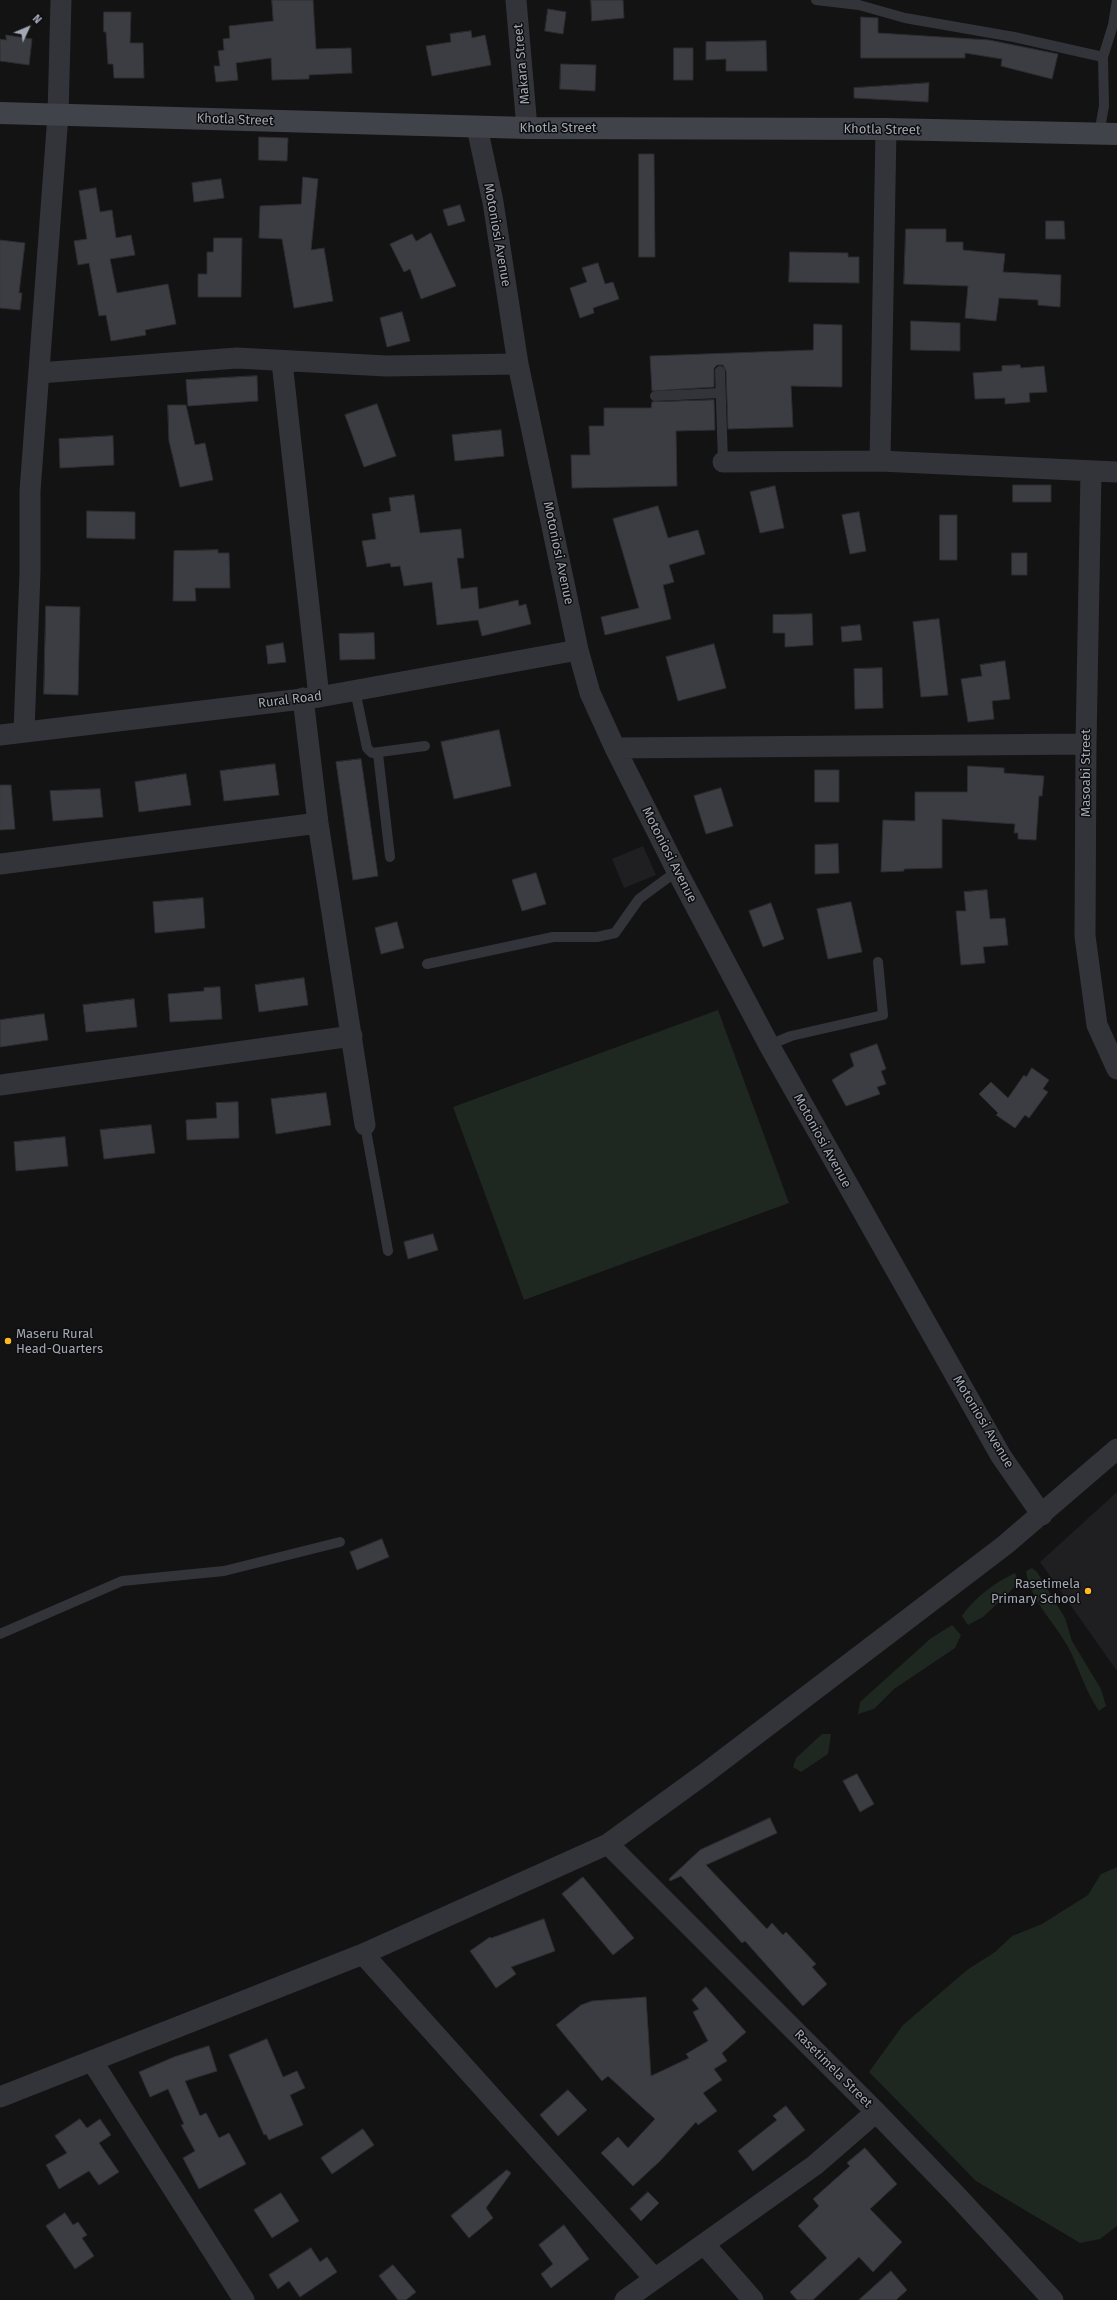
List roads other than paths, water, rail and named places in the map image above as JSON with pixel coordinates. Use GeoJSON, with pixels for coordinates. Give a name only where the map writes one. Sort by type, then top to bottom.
{"type":"FeatureCollection","features":[{"type":"Feature","properties":{"kind":"street"},"geometry":{"type":"LineString","coordinates":[[24,731],[30,572],[30,491],[58,115],[61,0]]}},
{"type":"Feature","properties":{"kind":"street","name":"Makara Street"},"geometry":{"type":"LineString","coordinates":[[516,0],[528,128]]}},
{"type":"Feature","properties":{"kind":"street","name":"Khotla Street"},"geometry":{"type":"LineString","coordinates":[[0,113],[528,128],[886,129],[1108,134]]}},
{"type":"Feature","properties":{"kind":"street","name":"Motoniosi Avenue"},"geometry":{"type":"LineString","coordinates":[[477,127],[493,202],[518,364],[578,650],[590,694],[614,748],[769,1045],[1001,1456],[1042,1515]]}},
{"type":"Feature","properties":{"kind":"street"},"geometry":{"type":"LineString","coordinates":[[880,461],[886,129]]}},
{"type":"Feature","properties":{"kind":"street"},"geometry":{"type":"LineString","coordinates":[[38,373],[237,358],[282,362],[386,366],[518,364]]}},
{"type":"Feature","properties":{"kind":"street"},"geometry":{"type":"LineString","coordinates":[[282,362],[311,697],[318,823],[365,1125]]}},
{"type":"Feature","properties":{"kind":"street"},"geometry":{"type":"LineString","coordinates":[[723,462],[880,461],[1117,472]]}},
{"type":"Feature","properties":{"kind":"street","name":"Masoabi Street"},"geometry":{"type":"LineString","coordinates":[[1092,472],[1086,744],[1085,936],[1097,1025],[1117,1069]]}},
{"type":"Feature","properties":{"kind":"street","name":"Rural Road"},"geometry":{"type":"LineString","coordinates":[[0,735],[311,697],[578,650]]}},
{"type":"Feature","properties":{"kind":"street"},"geometry":{"type":"LineString","coordinates":[[614,748],[1086,744]]}},
{"type":"Feature","properties":{"kind":"street"},"geometry":{"type":"LineString","coordinates":[[0,864],[318,823]]}},
{"type":"Feature","properties":{"kind":"street"},"geometry":{"type":"LineString","coordinates":[[0,1085],[352,1036]]}},
{"type":"Feature","properties":{"kind":"street"},"geometry":{"type":"LineString","coordinates":[[0,2097],[363,1954],[608,1844],[726,1757],[1042,1515],[1117,1449]]}},
{"type":"Feature","properties":{"kind":"street","name":"Rasetimela Street"},"geometry":{"type":"LineString","coordinates":[[608,1844],[963,2201],[1053,2300]]}},
{"type":"Feature","properties":{"kind":"street"},"geometry":{"type":"LineString","coordinates":[[363,1954],[654,2278]]}},
{"type":"Feature","properties":{"kind":"street"},"geometry":{"type":"LineString","coordinates":[[92,2061],[244,2300]]}},
{"type":"Feature","properties":{"kind":"street"},"geometry":{"type":"LineString","coordinates":[[625,2300],[815,2165],[876,2112]]}},
{"type":"Feature","properties":{"kind":"street"},"geometry":{"type":"LineString","coordinates":[[704,2244],[753,2300]]}},
{"type":"Feature","properties":{"kind":"lane"},"geometry":{"type":"LineString","coordinates":[[816,0],[859,5],[905,18],[1014,37],[1103,57]]}},
{"type":"Feature","properties":{"kind":"lane"},"geometry":{"type":"LineString","coordinates":[[1108,134],[1104,106],[1103,57],[1113,25],[1117,0]]}},
{"type":"Feature","properties":{"kind":"lane"},"geometry":{"type":"LineString","coordinates":[[720,371],[723,462]]}},
{"type":"Feature","properties":{"kind":"lane"},"geometry":{"type":"LineString","coordinates":[[655,396],[720,393]]}},
{"type":"Feature","properties":{"kind":"lane"},"geometry":{"type":"LineString","coordinates":[[355,690],[367,748],[372,753],[378,754],[425,746]]}},
{"type":"Feature","properties":{"kind":"lane"},"geometry":{"type":"LineString","coordinates":[[378,754],[390,857]]}},
{"type":"Feature","properties":{"kind":"lane"},"geometry":{"type":"LineString","coordinates":[[427,964],[553,937],[597,937],[615,933],[639,899],[677,871]]}},
{"type":"Feature","properties":{"kind":"lane"},"geometry":{"type":"LineString","coordinates":[[769,1045],[791,1036],[883,1015],[878,962]]}},
{"type":"Feature","properties":{"kind":"lane"},"geometry":{"type":"LineString","coordinates":[[365,1125],[388,1251]]}},
{"type":"Feature","properties":{"kind":"lane"},"geometry":{"type":"LineString","coordinates":[[0,1634],[122,1581],[224,1571],[340,1542]]}},
{"type":"Feature","properties":{"kind":"place","name":"Maseru Rural Head-Quarters"},"geometry":{"type":"Point","coordinates":[8,1341]}},
{"type":"Feature","properties":{"kind":"place","name":"Rasetimela Primary School"},"geometry":{"type":"Point","coordinates":[1088,1591]}}]}
